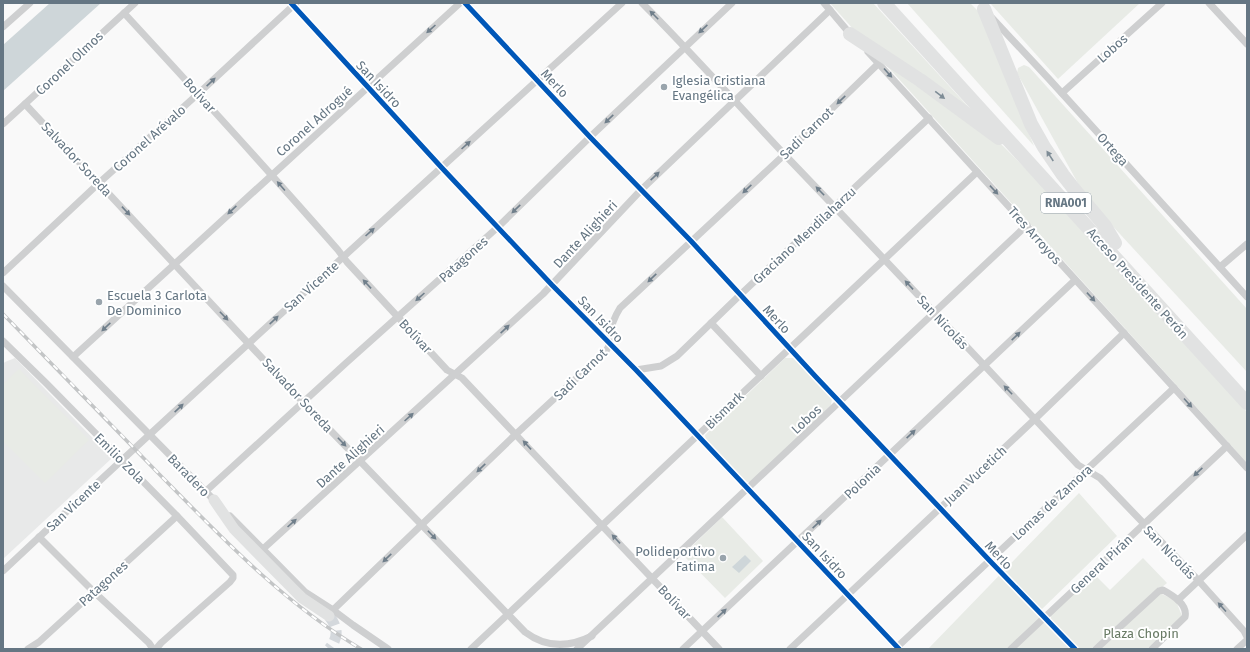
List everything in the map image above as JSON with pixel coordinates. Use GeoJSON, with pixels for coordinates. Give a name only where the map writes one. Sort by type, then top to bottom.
{"type":"FeatureCollection","features":[{"type":"Feature","properties":{"kind":"highway","name":"Acceso Presidente Perón"},"geometry":{"type":"LineString","coordinates":[[884,3],[1247,403]]}},
{"type":"Feature","properties":{"kind":"highway","name":"Acceso Presidente Perón"},"geometry":{"type":"LineString","coordinates":[[895,3],[1247,389]]}},
{"type":"Feature","properties":{"kind":"highway"},"geometry":{"type":"LineString","coordinates":[[981,6],[1031,124],[1047,152],[1063,175],[1105,226],[1115,243]]}},
{"type":"Feature","properties":{"kind":"highway"},"geometry":{"type":"LineString","coordinates":[[850,34],[920,80],[1000,140],[1055,191]]}},
{"type":"Feature","properties":{"kind":"main road"},"geometry":{"type":"LineString","coordinates":[[214,500],[234,529],[302,598],[331,613]]}},
{"type":"Feature","properties":{"kind":"street"},"geometry":{"type":"LineString","coordinates":[[3,27],[30,3]]}},
{"type":"Feature","properties":{"kind":"street","name":"Coronel Olmos"},"geometry":{"type":"LineString","coordinates":[[3,124],[135,3]]}},
{"type":"Feature","properties":{"kind":"street","name":"Coronel Adrogué"},"geometry":{"type":"LineString","coordinates":[[73,357],[460,3]]}},
{"type":"Feature","properties":{"kind":"street","name":"Merlo"},"geometry":{"type":"LineString","coordinates":[[465,3],[590,137],[691,241],[789,349],[1075,649]]}},
{"type":"Feature","properties":{"kind":"street","name":"San Vicente"},"geometry":{"type":"LineString","coordinates":[[3,571],[121,460],[622,3]]}},
{"type":"Feature","properties":{"kind":"street","name":"San Nicolás"},"geometry":{"type":"LineString","coordinates":[[642,3],[685,46],[734,101],[1078,464],[1100,478],[1198,580],[1244,631],[1247,637]]}},
{"type":"Feature","properties":{"kind":"street","name":"Patagones"},"geometry":{"type":"LineString","coordinates":[[205,492],[346,362],[498,227],[685,46],[732,3]]}},
{"type":"Feature","properties":{"kind":"street","name":"Tres Arroyos"},"geometry":{"type":"LineString","coordinates":[[824,3],[850,34],[879,63],[1247,468]]}},
{"type":"Feature","properties":{"kind":"street","name":"Lobos"},"geometry":{"type":"LineString","coordinates":[[1062,93],[1162,3]]}},
{"type":"Feature","properties":{"kind":"street"},"geometry":{"type":"LineString","coordinates":[[1209,3],[1247,44]]}},
{"type":"Feature","properties":{"kind":"street","name":"San Isidro"},"geometry":{"type":"LineString","coordinates":[[294,4],[367,88],[610,345],[636,370],[897,648]]}},
{"type":"Feature","properties":{"kind":"street","name":"Coronel Arévalo"},"geometry":{"type":"LineString","coordinates":[[3,272],[294,4]]}},
{"type":"Feature","properties":{"kind":"street","name":"Ortega"},"geometry":{"type":"LineString","coordinates":[[981,6],[1247,297]]}},
{"type":"Feature","properties":{"kind":"street","name":"Dante Alighieri"},"geometry":{"type":"LineString","coordinates":[[263,549],[361,461],[552,284],[641,190],[830,10]]}},
{"type":"Feature","properties":{"kind":"street","name":"Bolívar"},"geometry":{"type":"LineString","coordinates":[[124,13],[199,93],[272,174],[343,257],[447,370],[462,378],[719,649]]}},
{"type":"Feature","properties":{"kind":"street","name":"Sadi Carnot"},"geometry":{"type":"LineString","coordinates":[[331,613],[516,434],[606,350],[610,345],[612,326],[620,308],[785,154],[879,63]]}},
{"type":"Feature","properties":{"kind":"street","name":"Salvador Soreda"},"geometry":{"type":"LineString","coordinates":[[25,104],[303,402],[525,632],[540,641],[572,647],[592,636]]}},
{"type":"Feature","properties":{"kind":"street","name":"Graciano Mendilaharzu"},"geometry":{"type":"LineString","coordinates":[[636,370],[655,367],[669,362],[677,356],[929,118]]}},
{"type":"Feature","properties":{"kind":"street","name":"Bismark"},"geometry":{"type":"LineString","coordinates":[[471,649],[977,172]]}},
{"type":"Feature","properties":{"kind":"street","name":"Lobos"},"geometry":{"type":"LineString","coordinates":[[577,649],[1027,226]]}},
{"type":"Feature","properties":{"kind":"street"},"geometry":{"type":"LineString","coordinates":[[1220,267],[1247,244]]}},
{"type":"Feature","properties":{"kind":"street","name":"Polonia"},"geometry":{"type":"LineString","coordinates":[[683,649],[1075,280]]}},
{"type":"Feature","properties":{"kind":"street","name":"Baradero"},"geometry":{"type":"LineString","coordinates":[[3,286],[305,592],[331,613],[388,649]]}},
{"type":"Feature","properties":{"kind":"street"},"geometry":{"type":"LineString","coordinates":[[711,323],[761,376]]}},
{"type":"Feature","properties":{"kind":"street","name":"Juan Vucetich"},"geometry":{"type":"LineString","coordinates":[[790,649],[1035,419],[1124,333]]}},
{"type":"Feature","properties":{"kind":"street","name":"Emilio Zola"},"geometry":{"type":"LineString","coordinates":[[3,341],[177,516],[231,573],[233,578],[230,582],[155,649]]}},
{"type":"Feature","properties":{"kind":"street","name":"Lomas de Zamora"},"geometry":{"type":"LineString","coordinates":[[897,648],[1174,388]]}},
{"type":"Feature","properties":{"kind":"street","name":"General Pirán"},"geometry":{"type":"LineString","coordinates":[[1010,649],[1227,446]]}},
{"type":"Feature","properties":{"kind":"street","name":"Patagones"},"geometry":{"type":"LineString","coordinates":[[28,649],[39,642],[93,591],[177,516]]}},
{"type":"Feature","properties":{"kind":"street"},"geometry":{"type":"LineString","coordinates":[[1178,600],[1247,534]]}},
{"type":"Feature","properties":{"kind":"street"},"geometry":{"type":"LineString","coordinates":[[39,537],[93,591],[155,649]]}},
{"type":"Feature","properties":{"kind":"street"},"geometry":{"type":"LineString","coordinates":[[1096,649],[1159,590],[1163,590],[1178,600],[1186,614],[1185,617],[1152,649]]}},
{"type":"Feature","properties":{"kind":"street"},"geometry":{"type":"LineString","coordinates":[[1237,649],[1247,640]]}},
{"type":"Feature","properties":{"kind":"shaded area"},"geometry":{"type":"Polygon","coordinates":[[[50,3],[101,3],[3,91],[3,45],[50,3]]]}},
{"type":"Feature","properties":{"kind":"shaded area"},"geometry":{"type":"Polygon","coordinates":[[[15,358],[112,458],[3,559],[3,364],[15,358]]]}},
{"type":"Feature","properties":{"kind":"shaded area"},"geometry":{"type":"Polygon","coordinates":[[[745,555],[751,561],[739,573],[732,567],[745,555]]]}},
{"type":"Feature","properties":{"kind":"green space"},"geometry":{"type":"Polygon","coordinates":[[[830,3],[873,3],[974,113],[854,30],[830,3]]]}},
{"type":"Feature","properties":{"kind":"green space"},"geometry":{"type":"Polygon","coordinates":[[[907,3],[970,3],[980,13],[1034,146],[907,3]]]}},
{"type":"Feature","properties":{"kind":"green space"},"geometry":{"type":"Polygon","coordinates":[[[990,3],[1140,3],[1058,79],[990,3]]]}},
{"type":"Feature","properties":{"kind":"green space"},"geometry":{"type":"Polygon","coordinates":[[[878,56],[956,108],[1003,146],[1027,170],[1247,412],[1247,463],[878,56]]]}},
{"type":"Feature","properties":{"kind":"green space"},"geometry":{"type":"Polygon","coordinates":[[[1024,65],[1029,67],[1247,309],[1247,372],[1085,196],[1017,73],[1018,68],[1024,65]]]}},
{"type":"Feature","properties":{"kind":"green space"},"geometry":{"type":"Polygon","coordinates":[[[785,358],[794,358],[832,398],[831,405],[751,482],[745,482],[706,441],[705,435],[785,358]]]}},
{"type":"Feature","properties":{"kind":"green space"},"geometry":{"type":"Polygon","coordinates":[[[19,369],[89,440],[45,483],[3,441],[3,384],[19,369]]]}},
{"type":"Feature","properties":{"kind":"green space"},"geometry":{"type":"Polygon","coordinates":[[[1079,493],[1117,536],[1040,611],[1077,649],[928,649],[1079,493]]]}},
{"type":"Feature","properties":{"kind":"green space","name":"Polideportivo Fatima"},"geometry":{"type":"Polygon","coordinates":[[[722,517],[763,561],[725,598],[683,555],[722,517]]]}},
{"type":"Feature","properties":{"kind":"green space"},"geometry":{"type":"Polygon","coordinates":[[[1143,558],[1167,583],[1162,587],[1159,587],[1091,649],[1079,649],[1051,619],[1051,615],[1094,574],[1110,590],[1143,558]]]}},
{"type":"Feature","properties":{"kind":"green space","name":"Plaza Chopin"},"geometry":{"type":"Polygon","coordinates":[[[1160,593],[1176,601],[1182,616],[1147,649],[1100,649],[1160,593]]]}},
{"type":"Feature","properties":{"kind":"tunnel"},"geometry":{"type":"LineString","coordinates":[[329,616],[336,628],[336,637],[329,649]]}},
{"type":"Feature","properties":{"kind":"railway"},"geometry":{"type":"LineString","coordinates":[[3,314],[232,547],[306,612],[361,649]]}},
{"type":"Feature","properties":{"kind":"cycle path"},"geometry":{"type":"LineString","coordinates":[[291,3],[442,168],[552,285],[636,370],[899,649]]}},
{"type":"Feature","properties":{"kind":"cycle path"},"geometry":{"type":"LineString","coordinates":[[465,3],[590,137],[691,241],[816,377],[1075,649]]}},
{"type":"Feature","properties":{"kind":"place","name":"Iglesia Cristiana Evangélica"},"geometry":{"type":"Point","coordinates":[664,87]}},
{"type":"Feature","properties":{"kind":"place","name":"Escuela 3 Carlota De Dominico"},"geometry":{"type":"Point","coordinates":[99,302]}},
{"type":"Feature","properties":{"kind":"place","name":"Polideportivo Fatima"},"geometry":{"type":"Point","coordinates":[723,558]}}]}
